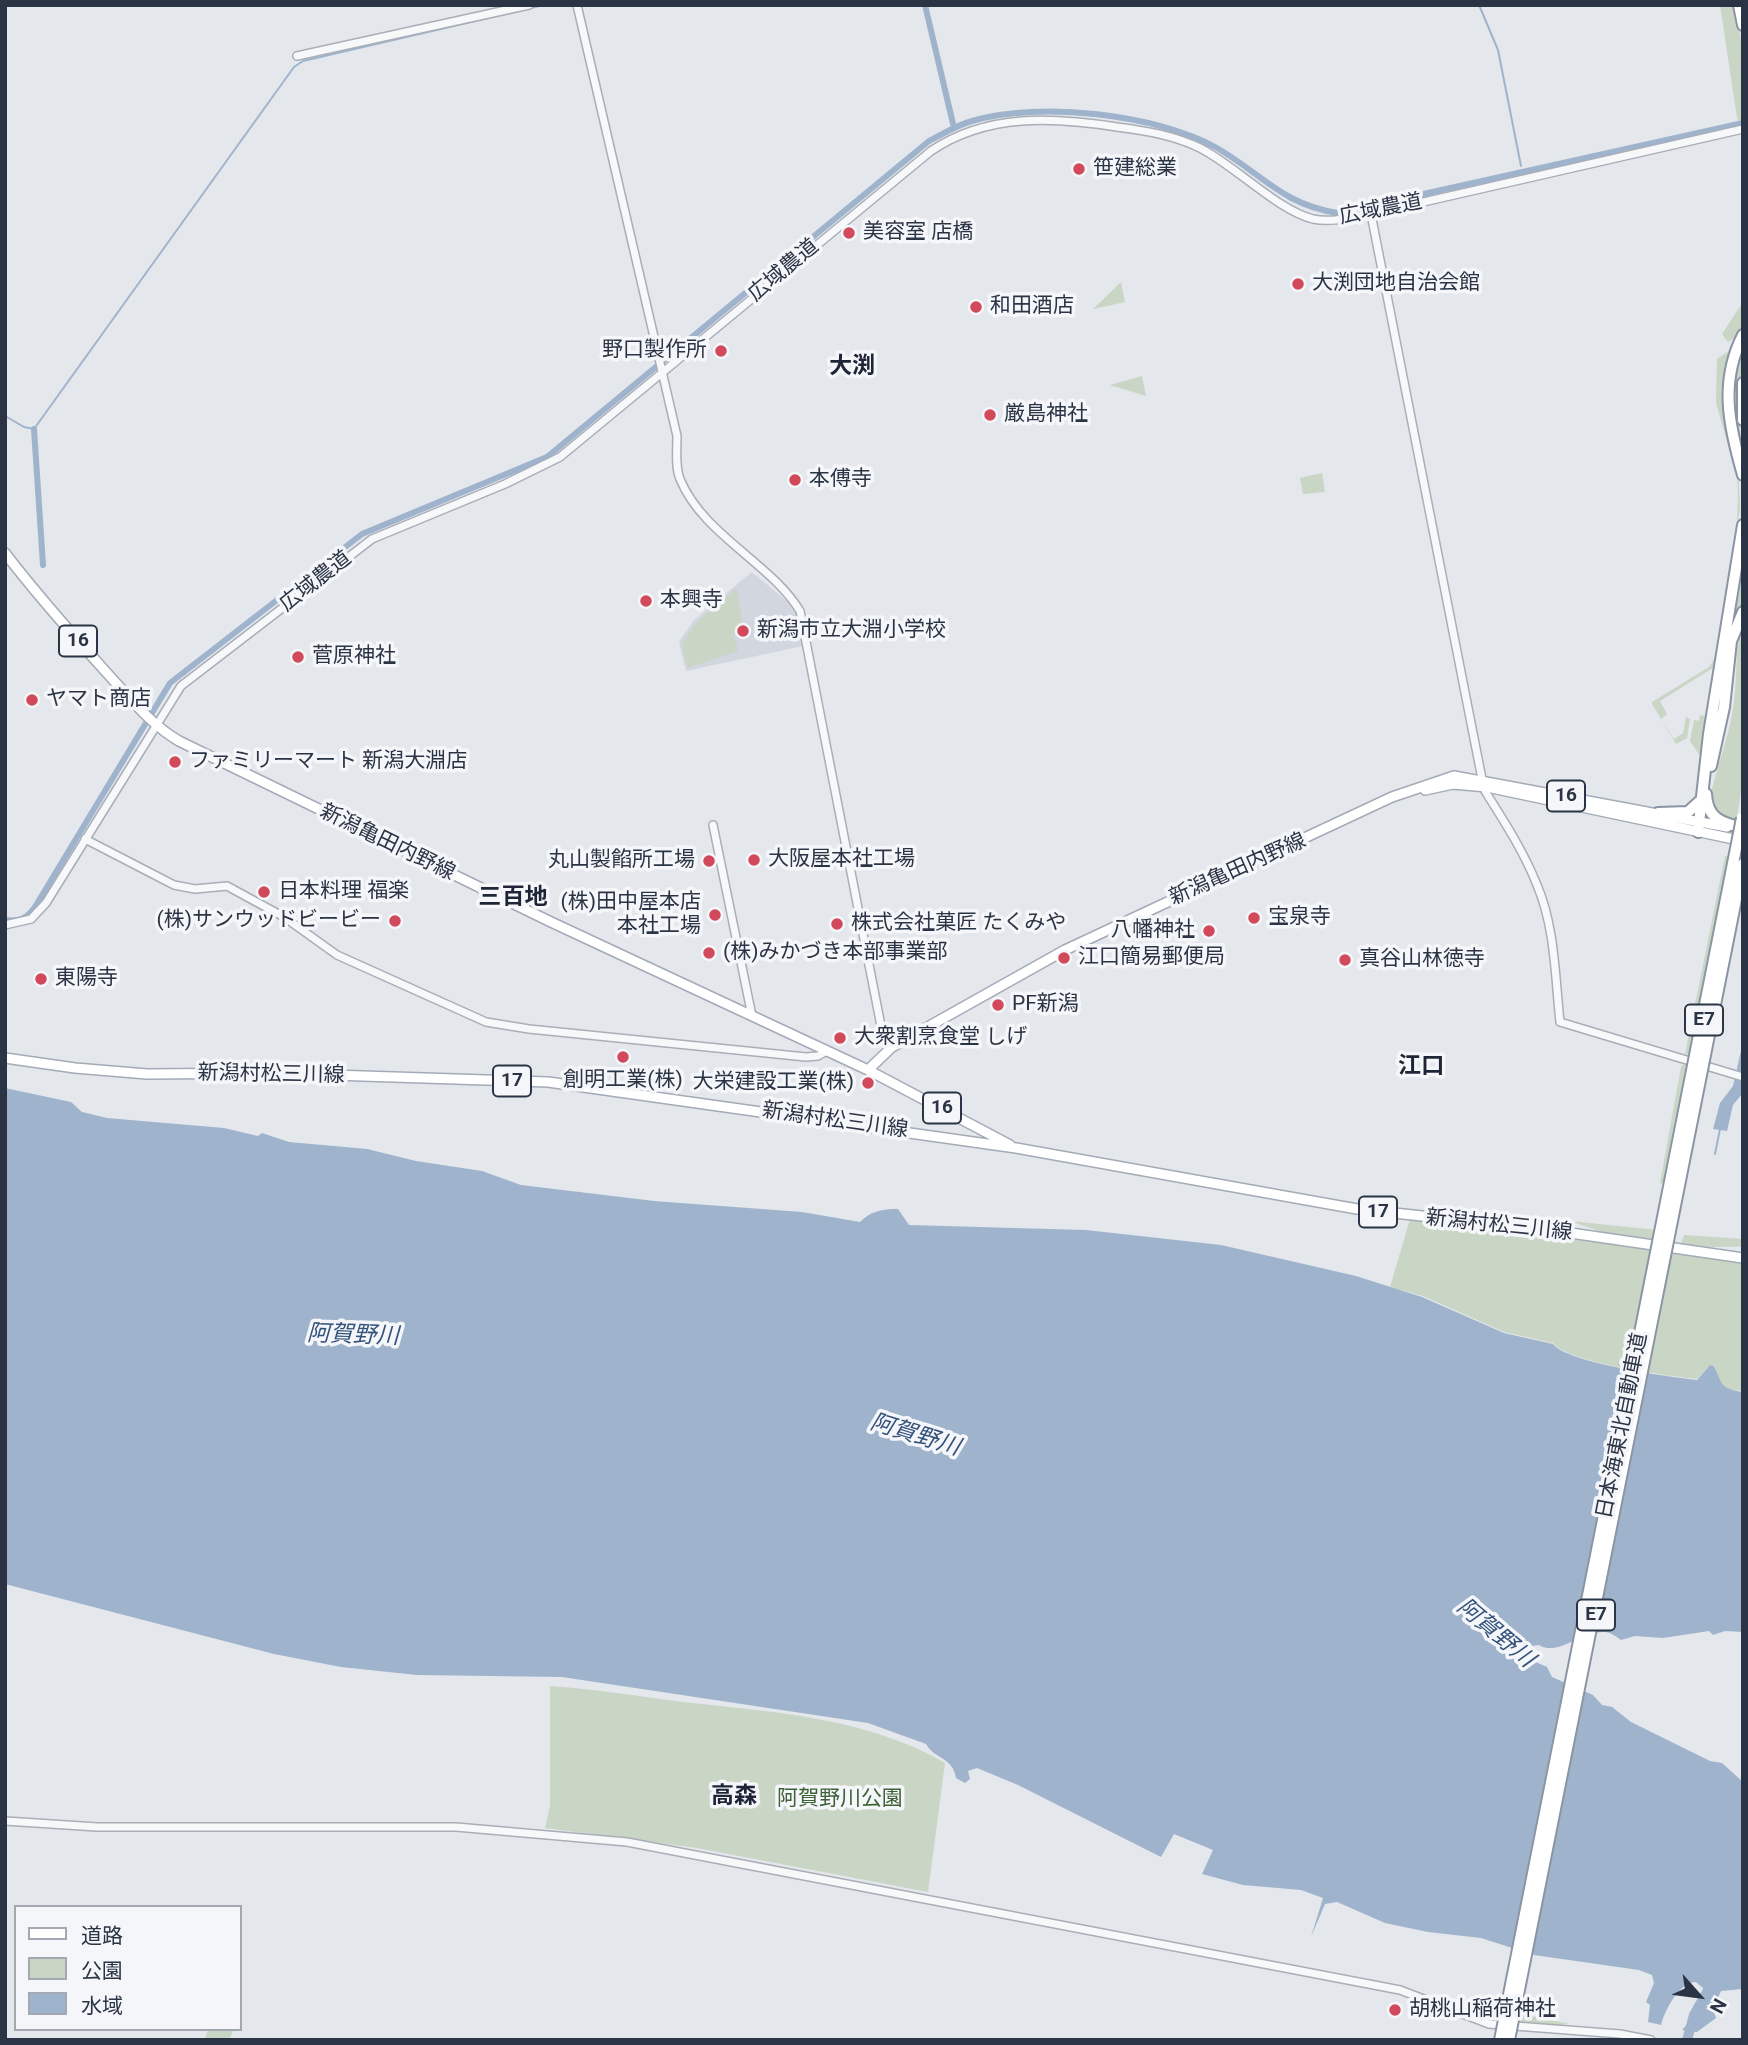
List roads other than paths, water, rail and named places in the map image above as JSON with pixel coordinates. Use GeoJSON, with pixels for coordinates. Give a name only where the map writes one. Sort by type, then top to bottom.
{"type":"FeatureCollection","features":[{"type":"Feature","properties":{"kind":"highway"},"geometry":{"type":"LineString","coordinates":[[1739,5],[1743,25]]}},
{"type":"Feature","properties":{"kind":"highway"},"geometry":{"type":"LineString","coordinates":[[1743,335],[1732,360],[1727,391],[1730,425],[1743,475]]}},
{"type":"Feature","properties":{"kind":"highway"},"geometry":{"type":"LineString","coordinates":[[1743,383],[1743,420]]}},
{"type":"Feature","properties":{"kind":"highway"},"geometry":{"type":"LineString","coordinates":[[1743,525],[1709,734],[1704,794],[1709,811],[1715,818],[1743,822]]}},
{"type":"Feature","properties":{"kind":"highway"},"geometry":{"type":"LineString","coordinates":[[1699,825],[1724,707],[1731,641],[1743,612]]}},
{"type":"Feature","properties":{"kind":"highway"},"geometry":{"type":"LineString","coordinates":[[1658,813],[1688,812],[1698,805],[1704,794]]}},
{"type":"Feature","properties":{"kind":"highway","name":"日本海東北自動車道"},"geometry":{"type":"LineString","coordinates":[[1500,2040],[1743,822]]}},
{"type":"Feature","properties":{"kind":"highway","name":"日本海東北自動車道"},"geometry":{"type":"LineString","coordinates":[[1509,2040],[1743,864]]}},
{"type":"Feature","properties":{"kind":"main road","name":"新潟亀田内野線"},"geometry":{"type":"LineString","coordinates":[[5,553],[57,619],[155,725],[191,749],[867,1070],[1016,1148]]}},
{"type":"Feature","properties":{"kind":"main road","name":"新潟亀田内野線"},"geometry":{"type":"LineString","coordinates":[[867,1070],[892,1047],[1065,950],[1392,797],[1454,776],[1699,825],[1743,822]]}},
{"type":"Feature","properties":{"kind":"main road","name":"新潟亀田内野線"},"geometry":{"type":"LineString","coordinates":[[1483,783],[1658,813],[1743,841]]}},
{"type":"Feature","properties":{"kind":"main road","name":"新潟村松三川線"},"geometry":{"type":"LineString","coordinates":[[5,1058],[75,1069],[147,1074],[270,1073],[548,1082],[1016,1148],[1357,1209],[1543,1229],[1743,1258]]}},
{"type":"Feature","properties":{"kind":"street"},"geometry":{"type":"LineString","coordinates":[[297,57],[529,5]]}},
{"type":"Feature","properties":{"kind":"street"},"geometry":{"type":"LineString","coordinates":[[577,5],[677,436],[679,478],[708,519],[788,594],[800,611],[881,1026],[892,1047]]}},
{"type":"Feature","properties":{"kind":"street","name":"広域農道"},"geometry":{"type":"LineString","coordinates":[[5,925],[22,924],[39,912],[181,686],[365,543],[549,464],[931,150],[982,127],[1018,121],[1058,119],[1164,133],[1222,160],[1301,214],[1327,220],[1371,214],[1743,129]]}},
{"type":"Feature","properties":{"kind":"street"},"geometry":{"type":"LineString","coordinates":[[1371,214],[1483,783],[1537,884],[1544,903],[1553,943],[1560,1022],[1743,1077]]}},
{"type":"Feature","properties":{"kind":"street"},"geometry":{"type":"LineString","coordinates":[[713,825],[752,1016]]}},
{"type":"Feature","properties":{"kind":"street"},"geometry":{"type":"LineString","coordinates":[[85,839],[174,885],[195,889],[227,886],[239,891],[284,917],[337,955],[486,1022],[806,1057],[818,1056],[827,1051]]}},
{"type":"Feature","properties":{"kind":"street"},"geometry":{"type":"LineString","coordinates":[[5,1821],[97,1827],[456,1827],[627,1842],[1400,1990],[1489,2024],[1561,2032],[1620,2034],[1651,2040]]}},
{"type":"Feature","properties":{"kind":"water"},"geometry":{"type":"Polygon","coordinates":[[[1743,1042],[1743,1093],[1733,1105],[1727,1131],[1713,1129],[1720,1103],[1733,1086],[1743,1042]]]}},
{"type":"Feature","properties":{"kind":"water","name":"阿賀野川"},"geometry":{"type":"Polygon","coordinates":[[[5,1088],[71,1102],[82,1112],[107,1118],[224,1128],[258,1136],[262,1133],[289,1142],[367,1149],[416,1161],[482,1171],[521,1185],[654,1201],[802,1212],[860,1222],[877,1211],[898,1209],[909,1225],[1086,1230],[1221,1245],[1356,1276],[1422,1297],[1504,1333],[1553,1344],[1562,1351],[1598,1363],[1697,1380],[1710,1365],[1714,1366],[1726,1387],[1743,1392],[1743,1632],[1725,1631],[1713,1635],[1709,1631],[1663,1638],[1635,1636],[1621,1640],[1609,1633],[1597,1632],[1554,1648],[1539,1645],[1510,1649],[1515,1658],[1529,1659],[1547,1667],[1552,1677],[1593,1695],[1602,1705],[1612,1707],[1631,1722],[1710,1761],[1722,1763],[1743,1782],[1743,1989],[1721,1991],[1713,2009],[1716,2018],[1697,2032],[1682,2030],[1698,2012],[1703,1988],[1696,1982],[1690,1983],[1679,1992],[1669,2005],[1661,2025],[1648,2022],[1650,2005],[1646,2002],[1654,1983],[1652,1975],[1639,1970],[1534,1955],[1481,1938],[1428,1932],[1385,1923],[1337,1902],[1325,1904],[1311,1937],[1323,1898],[1301,1890],[1243,1885],[1202,1874],[1213,1850],[1174,1834],[1161,1857],[1018,1785],[977,1768],[968,1771],[970,1779],[965,1783],[956,1778],[951,1766],[926,1744],[868,1723],[562,1677],[417,1675],[341,1667],[274,1654],[5,1584],[5,1088]]]}},
{"type":"Feature","properties":{"kind":"waterway"},"geometry":{"type":"LineString","coordinates":[[5,416],[24,427],[34,429],[294,67],[303,61],[544,5]]}},
{"type":"Feature","properties":{"kind":"waterway"},"geometry":{"type":"LineString","coordinates":[[925,5],[954,128]]}},
{"type":"Feature","properties":{"kind":"waterway"},"geometry":{"type":"LineString","coordinates":[[1479,5],[1498,50],[1521,166]]}},
{"type":"Feature","properties":{"kind":"waterway"},"geometry":{"type":"LineString","coordinates":[[5,920],[23,918],[35,907],[170,683],[362,534],[547,457],[929,141],[955,127],[1000,115],[1030,112],[1097,114],[1131,119],[1192,136],[1233,158],[1287,196],[1319,209],[1338,213],[1743,123]]}},
{"type":"Feature","properties":{"kind":"waterway"},"geometry":{"type":"LineString","coordinates":[[34,429],[43,565]]}},
{"type":"Feature","properties":{"kind":"waterway"},"geometry":{"type":"LineString","coordinates":[[1715,1154],[1720,1129]]}},
{"type":"Feature","properties":{"kind":"waterway"},"geometry":{"type":"LineString","coordinates":[[1687,2040],[1694,2015],[1706,1994]]}},
{"type":"Feature","properties":{"kind":"place","name":"笹建総業"},"geometry":{"type":"Point","coordinates":[1079,169]}},
{"type":"Feature","properties":{"kind":"place","name":"美容室 店橋"},"geometry":{"type":"Point","coordinates":[849,233]}},
{"type":"Feature","properties":{"kind":"place","name":"大渕団地自治会館"},"geometry":{"type":"Point","coordinates":[1298,284]}},
{"type":"Feature","properties":{"kind":"place","name":"和田酒店"},"geometry":{"type":"Point","coordinates":[976,307]}},
{"type":"Feature","properties":{"kind":"place","name":"野口製作所"},"geometry":{"type":"Point","coordinates":[721,351]}},
{"type":"Feature","properties":{"kind":"place","name":"厳島神社"},"geometry":{"type":"Point","coordinates":[990,415]}},
{"type":"Feature","properties":{"kind":"place","name":"本傅寺"},"geometry":{"type":"Point","coordinates":[795,480]}},
{"type":"Feature","properties":{"kind":"place","name":"本興寺"},"geometry":{"type":"Point","coordinates":[646,601]}},
{"type":"Feature","properties":{"kind":"place","name":"新潟市立大淵小学校"},"geometry":{"type":"Point","coordinates":[743,631]}},
{"type":"Feature","properties":{"kind":"place","name":"菅原神社"},"geometry":{"type":"Point","coordinates":[298,657]}},
{"type":"Feature","properties":{"kind":"place","name":"ヤマト商店"},"geometry":{"type":"Point","coordinates":[32,700]}},
{"type":"Feature","properties":{"kind":"place","name":"ファミリーマート 新潟大淵店"},"geometry":{"type":"Point","coordinates":[175,762]}},
{"type":"Feature","properties":{"kind":"place","name":"大阪屋本社工場"},"geometry":{"type":"Point","coordinates":[754,860]}},
{"type":"Feature","properties":{"kind":"place","name":"丸山製餡所工場"},"geometry":{"type":"Point","coordinates":[709,861]}},
{"type":"Feature","properties":{"kind":"place","name":"日本料理 福楽"},"geometry":{"type":"Point","coordinates":[264,892]}},
{"type":"Feature","properties":{"kind":"place","name":"(株)田中屋本店 本社工場"},"geometry":{"type":"Point","coordinates":[715,915]}},
{"type":"Feature","properties":{"kind":"place","name":"宝泉寺"},"geometry":{"type":"Point","coordinates":[1254,918]}},
{"type":"Feature","properties":{"kind":"place","name":"(株)サンウッドビービー"},"geometry":{"type":"Point","coordinates":[395,921]}},
{"type":"Feature","properties":{"kind":"place","name":"株式会社菓匠 たくみや"},"geometry":{"type":"Point","coordinates":[837,924]}},
{"type":"Feature","properties":{"kind":"place","name":"八幡神社"},"geometry":{"type":"Point","coordinates":[1209,931]}},
{"type":"Feature","properties":{"kind":"place","name":"(株)みかづき本部事業部"},"geometry":{"type":"Point","coordinates":[709,953]}},
{"type":"Feature","properties":{"kind":"place","name":"江口簡易郵便局"},"geometry":{"type":"Point","coordinates":[1064,958]}},
{"type":"Feature","properties":{"kind":"place","name":"真谷山林徳寺"},"geometry":{"type":"Point","coordinates":[1345,960]}},
{"type":"Feature","properties":{"kind":"place","name":"東陽寺"},"geometry":{"type":"Point","coordinates":[41,979]}},
{"type":"Feature","properties":{"kind":"place","name":"PF新潟"},"geometry":{"type":"Point","coordinates":[998,1005]}},
{"type":"Feature","properties":{"kind":"place","name":"大衆割烹食堂 しげ"},"geometry":{"type":"Point","coordinates":[840,1038]}},
{"type":"Feature","properties":{"kind":"place","name":"創明工業(株)"},"geometry":{"type":"Point","coordinates":[623,1057]}},
{"type":"Feature","properties":{"kind":"place","name":"大栄建設工業(株)"},"geometry":{"type":"Point","coordinates":[868,1083]}},
{"type":"Feature","properties":{"kind":"place","name":"胡桃山稲荷神社"},"geometry":{"type":"Point","coordinates":[1395,2010]}},
{"type":"Feature","properties":{"kind":"district","name":"大渕"},"geometry":{"type":"Point","coordinates":[852,367]}},
{"type":"Feature","properties":{"kind":"district","name":"三百地"},"geometry":{"type":"Point","coordinates":[513,898]}},
{"type":"Feature","properties":{"kind":"district","name":"江口"},"geometry":{"type":"Point","coordinates":[1421,1067]}},
{"type":"Feature","properties":{"kind":"district","name":"高森"},"geometry":{"type":"Point","coordinates":[734,1797]}},
{"type":"Feature","properties":{"kind":"park label","name":"阿賀野川公園"},"geometry":{"type":"Point","coordinates":[840,1800]}}]}
